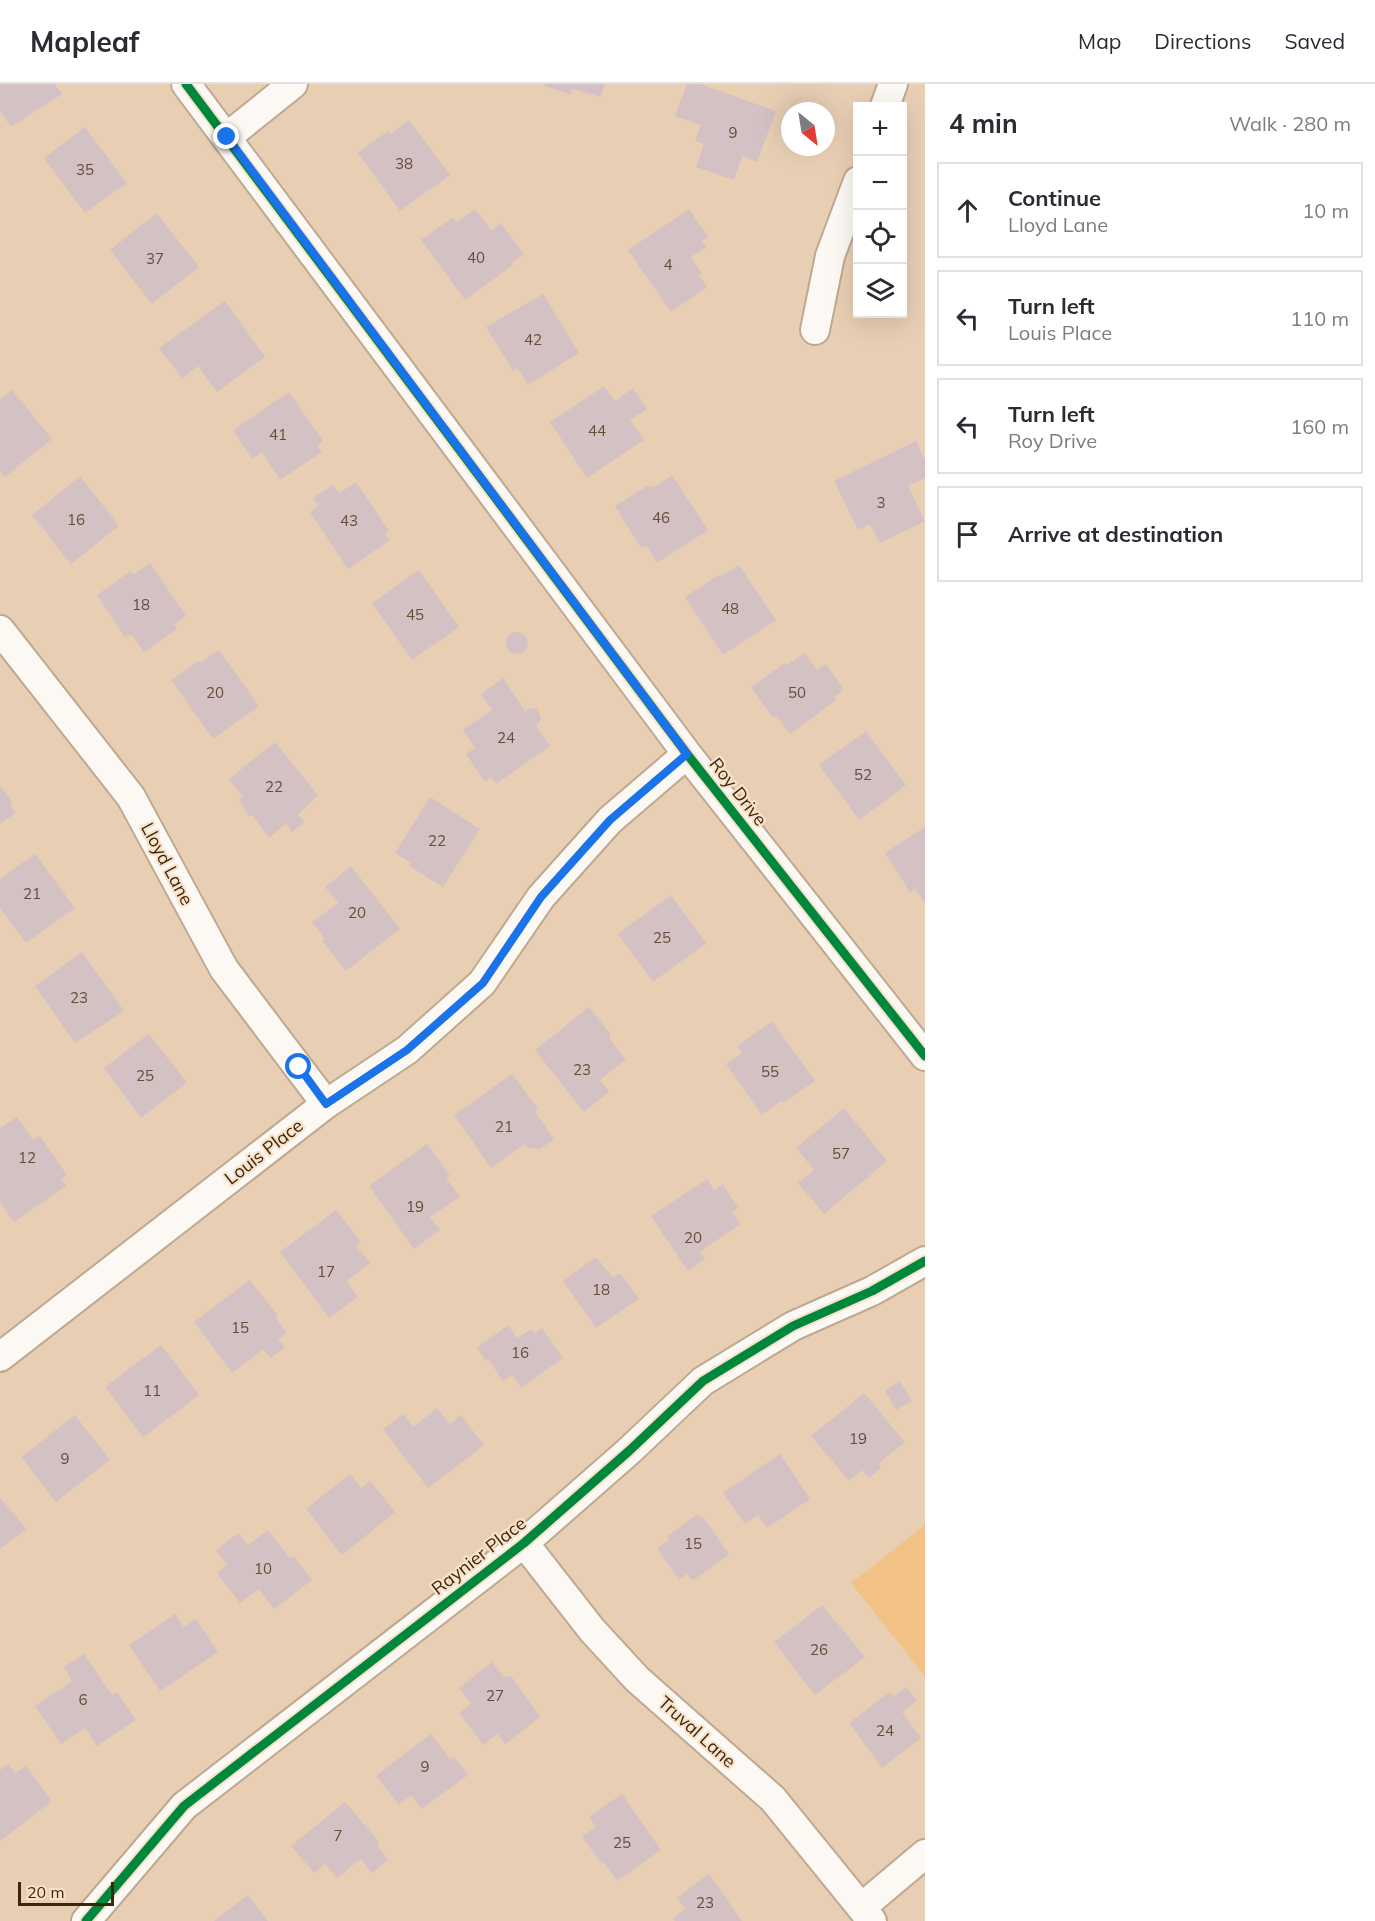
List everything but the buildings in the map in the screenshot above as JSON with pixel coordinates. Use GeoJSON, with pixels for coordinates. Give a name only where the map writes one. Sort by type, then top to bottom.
{"type":"FeatureCollection","features":[{"type":"Feature","properties":{"kind":"street","name":"Roy Drive"},"geometry":{"type":"LineString","coordinates":[[186,84],[687,754],[925,1056]]}},
{"type":"Feature","properties":{"kind":"street"},"geometry":{"type":"LineString","coordinates":[[227,137],[293,84]]}},
{"type":"Feature","properties":{"kind":"street"},"geometry":{"type":"LineString","coordinates":[[887,102],[894,84]]}},
{"type":"Feature","properties":{"kind":"street"},"geometry":{"type":"LineString","coordinates":[[815,330],[830,256],[853,194]]}},
{"type":"Feature","properties":{"kind":"street","name":"Lloyd Lane"},"geometry":{"type":"LineString","coordinates":[[0,630],[131,797],[224,969],[326,1104]]}},
{"type":"Feature","properties":{"kind":"street","name":"Louis Place"},"geometry":{"type":"LineString","coordinates":[[0,1357],[326,1104],[407,1050],[483,983],[548,888],[610,820],[687,754]]}},
{"type":"Feature","properties":{"kind":"street","name":"Raynier Place"},"geometry":{"type":"LineString","coordinates":[[86,1921],[184,1806],[524,1543],[629,1451],[703,1381],[793,1326],[872,1291],[925,1261]]}},
{"type":"Feature","properties":{"kind":"street","name":"Truval Lane"},"geometry":{"type":"LineString","coordinates":[[524,1543],[592,1630],[637,1679],[773,1799],[867,1914]]}},
{"type":"Feature","properties":{"kind":"street"},"geometry":{"type":"LineString","coordinates":[[867,1914],[925,1854]]}},
{"type":"Feature","properties":{"kind":"shaded area"},"geometry":{"type":"Polygon","coordinates":[[[925,1525],[925,1676],[851,1583],[925,1525]]]}},
{"type":"Feature","properties":{"kind":"cycle path"},"geometry":{"type":"LineString","coordinates":[[186,84],[687,754],[925,1056]]}},
{"type":"Feature","properties":{"kind":"cycle path"},"geometry":{"type":"LineString","coordinates":[[86,1921],[184,1806],[524,1543],[629,1451],[703,1381],[793,1326],[872,1291],[925,1261]]}},
{"type":"Feature","properties":{"kind":"route"},"geometry":{"type":"LineString","coordinates":[[227,137],[687,754],[610,820],[541,897],[483,983],[407,1050],[326,1104],[299,1067]]}}]}
